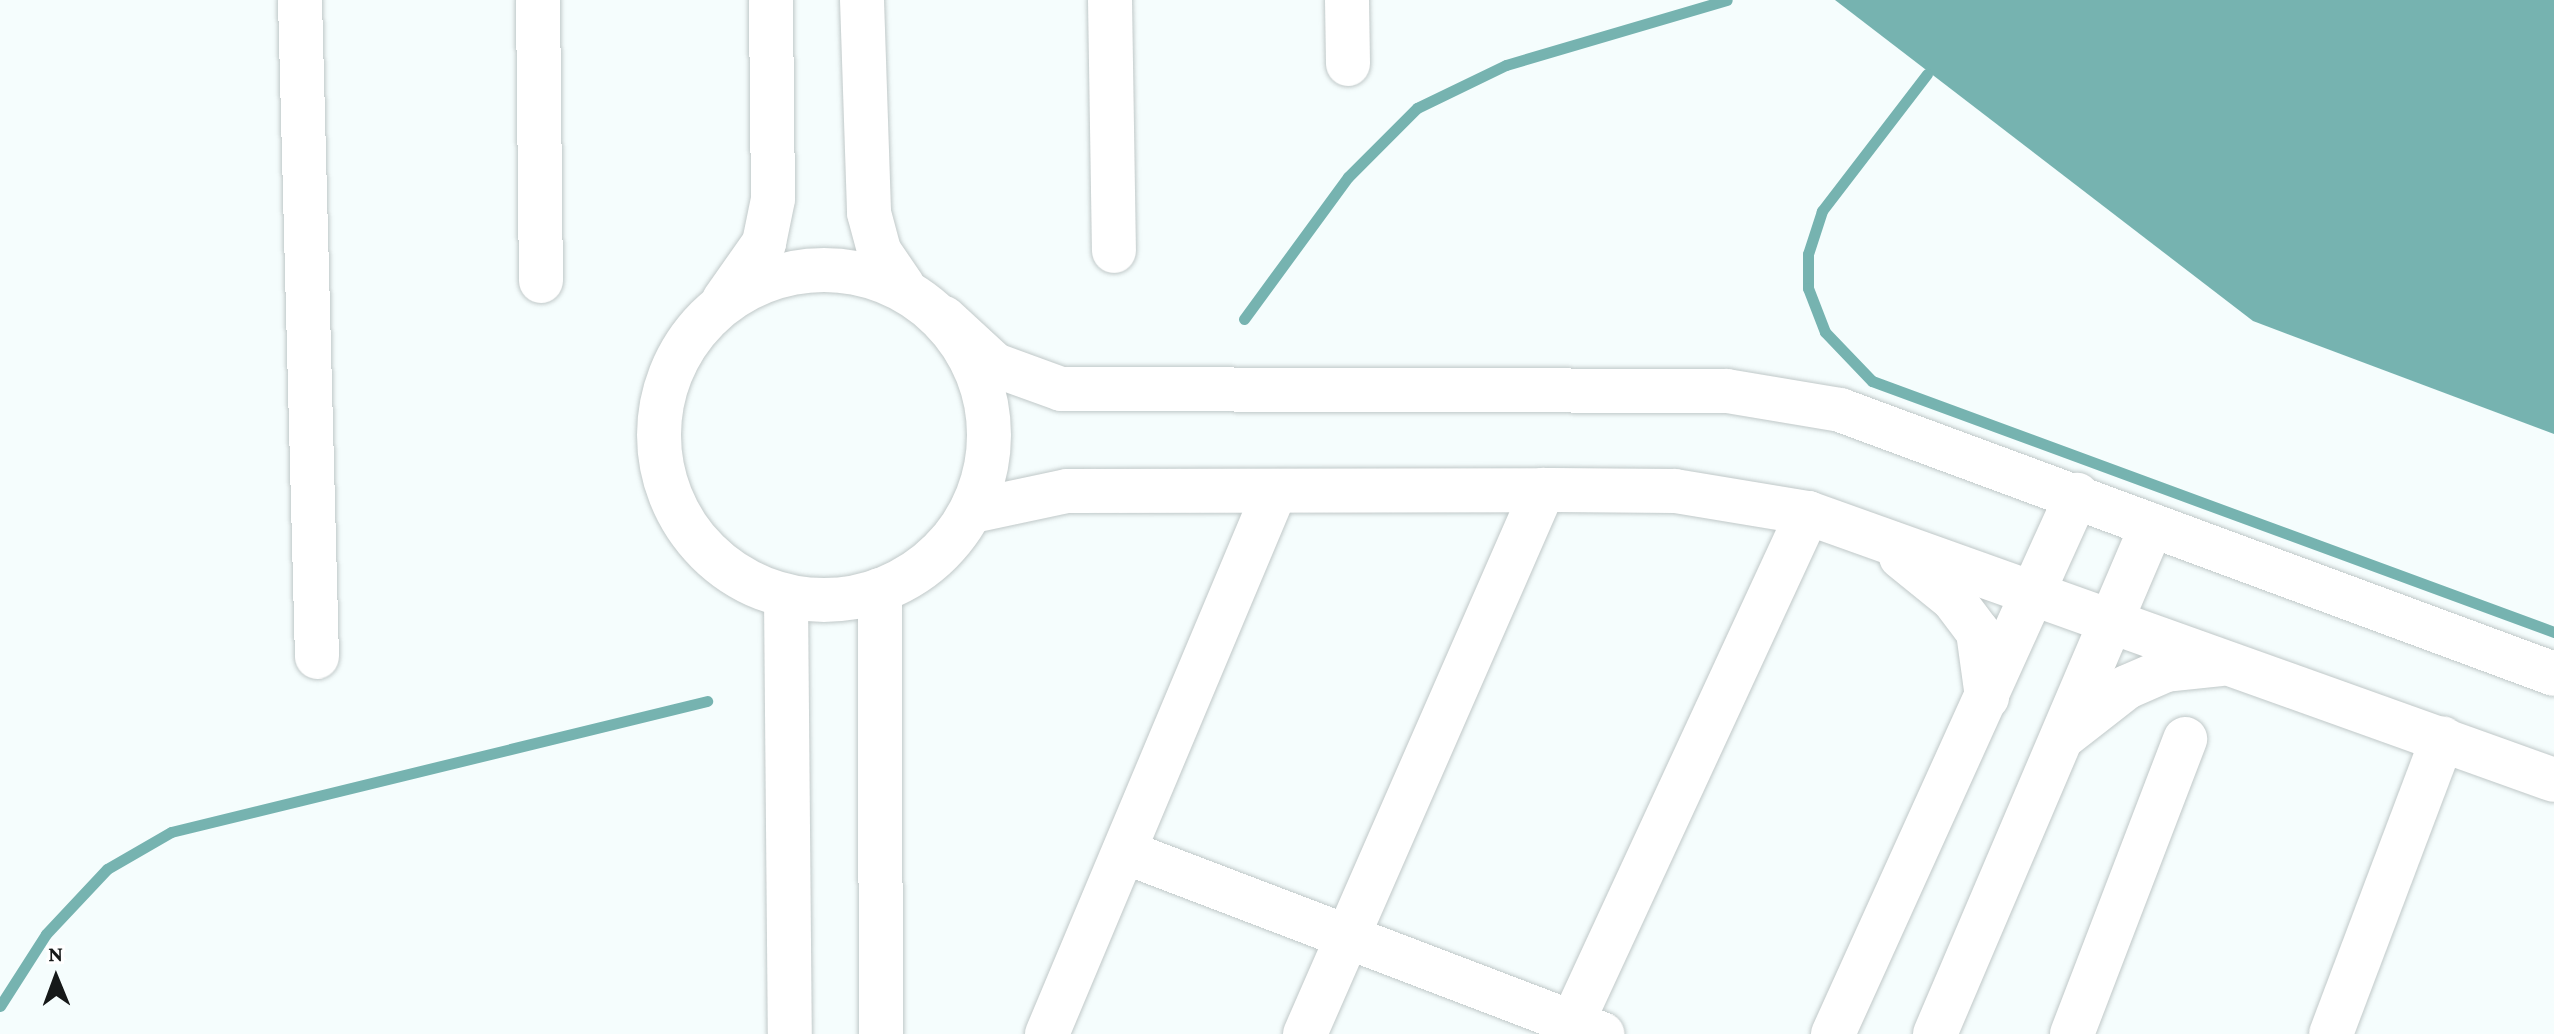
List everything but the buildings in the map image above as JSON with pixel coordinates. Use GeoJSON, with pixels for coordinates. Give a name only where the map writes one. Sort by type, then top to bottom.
{"type":"FeatureCollection","features":[{"type":"Feature","properties":{"kind":"street"},"geometry":{"type":"LineString","coordinates":[[300,0],[317,657]]}},
{"type":"Feature","properties":{"kind":"street"},"geometry":{"type":"LineString","coordinates":[[538,0],[541,281]]}},
{"type":"Feature","properties":{"kind":"street"},"geometry":{"type":"LineString","coordinates":[[771,0],[773,199],[764,243],[722,304],[683,345],[661,399],[658,456],[675,510],[710,556],[786,598],[862,597],[907,579],[945,550],[973,511],[989,461],[989,410],[974,361],[944,318]]}},
{"type":"Feature","properties":{"kind":"street"},"geometry":{"type":"LineString","coordinates":[[862,0],[869,213],[879,251],[903,286],[944,318],[995,365],[1061,389],[1727,391],[1840,410],[2077,495],[2554,674]]}},
{"type":"Feature","properties":{"kind":"street"},"geometry":{"type":"LineString","coordinates":[[1110,0],[1114,251]]}},
{"type":"Feature","properties":{"kind":"street"},"geometry":{"type":"LineString","coordinates":[[1347,0],[1348,64]]}},
{"type":"Feature","properties":{"kind":"street"},"geometry":{"type":"LineString","coordinates":[[722,304],[761,281],[804,270],[850,271],[903,286]]}},
{"type":"Feature","properties":{"kind":"street"},"geometry":{"type":"LineString","coordinates":[[973,511],[1067,491],[1543,490],[1675,491],[1808,513],[2554,780]]}},
{"type":"Feature","properties":{"kind":"street"},"geometry":{"type":"LineString","coordinates":[[1305,1034],[1543,490]]}},
{"type":"Feature","properties":{"kind":"street"},"geometry":{"type":"LineString","coordinates":[[1047,1034],[1275,491]]}},
{"type":"Feature","properties":{"kind":"street"},"geometry":{"type":"LineString","coordinates":[[1833,1034],[2077,495]]}},
{"type":"Feature","properties":{"kind":"street"},"geometry":{"type":"LineString","coordinates":[[1125,852],[1350,937],[1580,1030],[1808,513]]}},
{"type":"Feature","properties":{"kind":"street"},"geometry":{"type":"LineString","coordinates":[[1935,1034],[2152,525]]}},
{"type":"Feature","properties":{"kind":"street"},"geometry":{"type":"LineString","coordinates":[[1877,537],[1953,599],[1978,632],[1987,697]]}},
{"type":"Feature","properties":{"kind":"street"},"geometry":{"type":"LineString","coordinates":[[880,590],[881,1034]]}},
{"type":"Feature","properties":{"kind":"street"},"geometry":{"type":"LineString","coordinates":[[786,598],[790,1034]]}},
{"type":"Feature","properties":{"kind":"street"},"geometry":{"type":"LineString","coordinates":[[2061,738],[2127,687],[2166,670],[2229,663]]}},
{"type":"Feature","properties":{"kind":"street"},"geometry":{"type":"LineString","coordinates":[[2331,1034],[2443,738]]}},
{"type":"Feature","properties":{"kind":"street"},"geometry":{"type":"LineString","coordinates":[[2072,1034],[2185,739]]}},
{"type":"Feature","properties":{"kind":"water"},"geometry":{"type":"Polygon","coordinates":[[[1835,0],[2554,0],[2554,434],[2253,321],[1835,0]]]}},
{"type":"Feature","properties":{"kind":"waterway"},"geometry":{"type":"LineString","coordinates":[[1244,319],[1348,177],[1417,108],[1506,65],[1727,0]]}},
{"type":"Feature","properties":{"kind":"waterway"},"geometry":{"type":"LineString","coordinates":[[1927,74],[1822,211],[1808,254],[1808,288],[1825,332],[1872,381],[2554,632]]}},
{"type":"Feature","properties":{"kind":"waterway"},"geometry":{"type":"LineString","coordinates":[[0,1006],[46,934],[107,869],[171,832],[707,701]]}}]}
